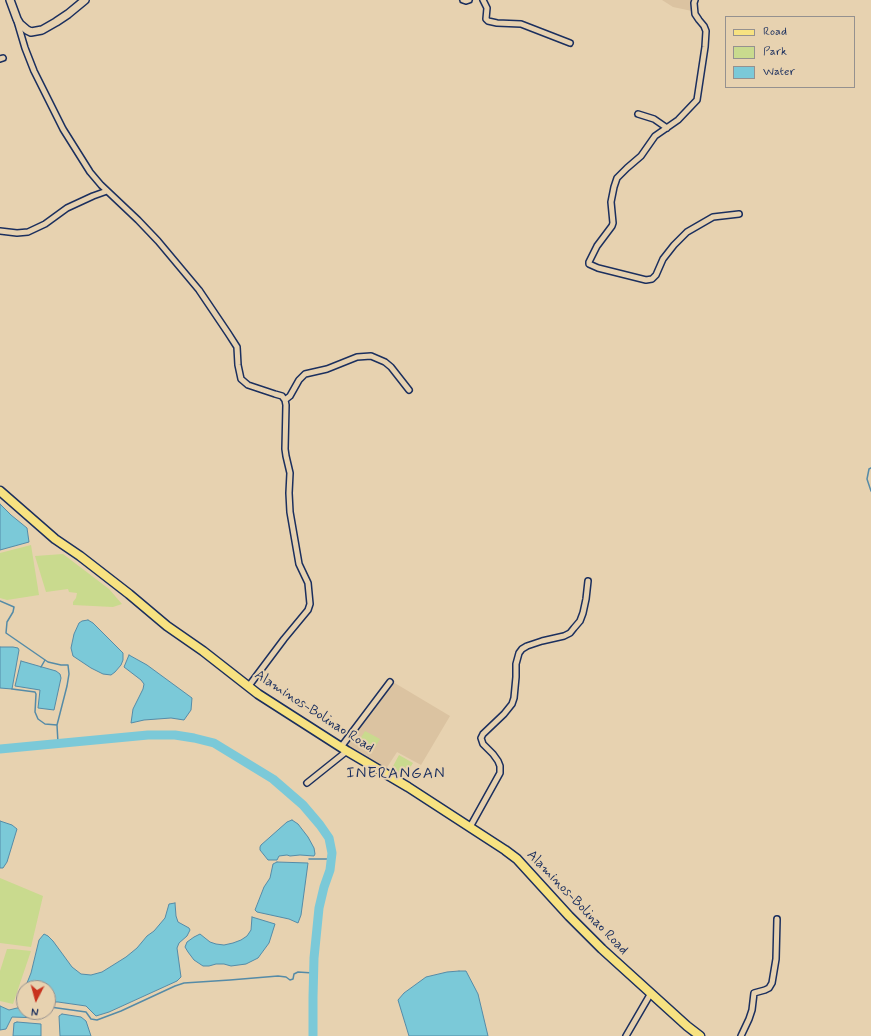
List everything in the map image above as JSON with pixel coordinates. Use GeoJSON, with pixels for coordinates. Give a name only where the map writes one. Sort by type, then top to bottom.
{"type":"FeatureCollection","features":[{"type":"Feature","properties":{"kind":"main road","name":"Alaminos-Bolinao Road"},"geometry":{"type":"LineString","coordinates":[[0,491],[55,539],[80,556],[167,626],[203,651],[248,687],[344,749],[408,787],[505,850],[517,860],[585,932],[608,954],[651,994],[700,1036]]}},
{"type":"Feature","properties":{"kind":"street"},"geometry":{"type":"LineString","coordinates":[[10,0],[34,70],[63,129],[90,172],[107,191],[158,240],[199,290],[237,346],[238,365],[241,380],[248,385],[282,396],[285,400],[285,453],[290,473],[290,512],[299,564],[308,583],[310,604],[308,610],[248,687]]}},
{"type":"Feature","properties":{"kind":"street"},"geometry":{"type":"LineString","coordinates":[[23,41],[32,32],[42,30],[56,22],[85,0]]}},
{"type":"Feature","properties":{"kind":"street"},"geometry":{"type":"LineString","coordinates":[[463,0],[469,0]]}},
{"type":"Feature","properties":{"kind":"street"},"geometry":{"type":"LineString","coordinates":[[483,0],[487,8],[486,19],[488,21],[521,24],[570,43]]}},
{"type":"Feature","properties":{"kind":"street"},"geometry":{"type":"LineString","coordinates":[[695,0],[695,14],[706,31],[697,100],[678,120],[655,136],[642,156],[627,168],[617,179],[611,202],[613,223],[597,246],[589,265],[646,280],[652,279],[656,275],[663,259],[687,232],[712,217],[739,214]]}},
{"type":"Feature","properties":{"kind":"street"},"geometry":{"type":"LineString","coordinates":[[17,19],[24,28],[32,32]]}},
{"type":"Feature","properties":{"kind":"street"},"geometry":{"type":"LineString","coordinates":[[638,114],[654,119],[667,128]]}},
{"type":"Feature","properties":{"kind":"street"},"geometry":{"type":"LineString","coordinates":[[0,231],[21,233],[28,232],[44,224],[67,208],[107,191]]}},
{"type":"Feature","properties":{"kind":"street"},"geometry":{"type":"LineString","coordinates":[[285,400],[290,396],[298,380],[305,374],[336,366],[351,359],[371,356],[385,362],[391,367],[410,390]]}},
{"type":"Feature","properties":{"kind":"street"},"geometry":{"type":"LineString","coordinates":[[470,827],[500,773],[498,761],[483,744],[481,738],[483,734],[512,704],[514,698],[516,664],[519,653],[527,646],[570,633],[580,621],[583,613],[588,581]]}},
{"type":"Feature","properties":{"kind":"street"},"geometry":{"type":"LineString","coordinates":[[306,783],[344,749],[390,682]]}},
{"type":"Feature","properties":{"kind":"street"},"geometry":{"type":"LineString","coordinates":[[741,1036],[752,1010],[754,993],[769,988],[772,983],[776,959],[777,919]]}},
{"type":"Feature","properties":{"kind":"street"},"geometry":{"type":"LineString","coordinates":[[626,1036],[651,994]]}},
{"type":"Feature","properties":{"kind":"shaded area"},"geometry":{"type":"Polygon","coordinates":[[[662,0],[692,0],[692,11],[673,7],[662,0]]]}},
{"type":"Feature","properties":{"kind":"shaded area"},"geometry":{"type":"Polygon","coordinates":[[[393,682],[450,716],[421,765],[397,752],[386,769],[347,746],[393,682]]]}},
{"type":"Feature","properties":{"kind":"green space"},"geometry":{"type":"Polygon","coordinates":[[[31,545],[39,595],[7,600],[0,598],[0,553],[31,545]]]}},
{"type":"Feature","properties":{"kind":"green space"},"geometry":{"type":"Polygon","coordinates":[[[63,554],[109,589],[122,604],[113,607],[73,605],[77,593],[69,592],[68,589],[46,592],[35,556],[63,554]]]}},
{"type":"Feature","properties":{"kind":"green space"},"geometry":{"type":"Polygon","coordinates":[[[365,731],[380,739],[372,752],[357,744],[365,731]]]}},
{"type":"Feature","properties":{"kind":"green space"},"geometry":{"type":"Polygon","coordinates":[[[399,755],[413,763],[405,776],[392,768],[399,755]]]}},
{"type":"Feature","properties":{"kind":"green space"},"geometry":{"type":"Polygon","coordinates":[[[0,878],[43,896],[31,947],[0,943],[0,878]]]}},
{"type":"Feature","properties":{"kind":"green space"},"geometry":{"type":"Polygon","coordinates":[[[7,949],[31,951],[21,980],[16,980],[16,995],[13,1004],[0,1001],[0,971],[7,949]]]}},
{"type":"Feature","properties":{"kind":"water"},"geometry":{"type":"Polygon","coordinates":[[[0,504],[27,528],[29,542],[0,550],[0,504]]]}},
{"type":"Feature","properties":{"kind":"water"},"geometry":{"type":"Polygon","coordinates":[[[88,620],[93,623],[123,653],[121,665],[111,675],[103,674],[91,668],[73,656],[71,648],[74,634],[79,623],[88,620]]]}},
{"type":"Feature","properties":{"kind":"water"},"geometry":{"type":"Polygon","coordinates":[[[0,647],[13,647],[18,648],[19,650],[12,689],[0,688],[0,647]]]}},
{"type":"Feature","properties":{"kind":"water"},"geometry":{"type":"Polygon","coordinates":[[[129,655],[147,665],[192,698],[191,710],[184,720],[171,718],[144,720],[131,723],[133,709],[144,684],[124,667],[129,655]]]}},
{"type":"Feature","properties":{"kind":"water"},"geometry":{"type":"Polygon","coordinates":[[[21,661],[56,671],[60,674],[61,678],[54,710],[38,708],[40,690],[15,686],[21,661]]]}},
{"type":"Feature","properties":{"kind":"water"},"geometry":{"type":"Polygon","coordinates":[[[292,820],[298,824],[308,837],[314,848],[314,856],[287,855],[279,856],[277,860],[268,860],[260,850],[261,845],[287,822],[292,820]]]}},
{"type":"Feature","properties":{"kind":"water"},"geometry":{"type":"Polygon","coordinates":[[[0,821],[12,825],[17,829],[7,862],[3,868],[0,868],[0,821]]]}},
{"type":"Feature","properties":{"kind":"water"},"geometry":{"type":"Polygon","coordinates":[[[277,862],[308,863],[301,915],[298,923],[289,919],[257,912],[255,910],[264,887],[270,878],[273,864],[277,862]]]}},
{"type":"Feature","properties":{"kind":"water"},"geometry":{"type":"Polygon","coordinates":[[[175,903],[178,922],[190,930],[187,936],[179,943],[177,948],[181,977],[177,981],[109,1012],[96,1016],[86,1006],[56,1002],[56,980],[28,980],[39,940],[44,934],[53,941],[72,967],[81,974],[91,975],[102,972],[126,957],[137,948],[165,918],[169,904],[175,903]]]}},
{"type":"Feature","properties":{"kind":"water"},"geometry":{"type":"Polygon","coordinates":[[[252,917],[275,924],[269,943],[258,958],[246,964],[231,966],[216,964],[203,966],[194,960],[185,947],[187,942],[200,934],[210,942],[216,944],[224,945],[241,940],[247,936],[251,930],[252,917]]]}},
{"type":"Feature","properties":{"kind":"water"},"geometry":{"type":"Polygon","coordinates":[[[466,971],[478,994],[488,1036],[409,1036],[398,1000],[404,993],[426,977],[466,971]]]}},
{"type":"Feature","properties":{"kind":"water"},"geometry":{"type":"Polygon","coordinates":[[[0,1006],[9,1010],[16,1008],[16,1017],[12,1017],[6,1029],[0,1030],[0,1006]]]}},
{"type":"Feature","properties":{"kind":"water"},"geometry":{"type":"Polygon","coordinates":[[[62,1014],[81,1017],[86,1021],[91,1036],[60,1036],[59,1016],[62,1014]]]}},
{"type":"Feature","properties":{"kind":"water"},"geometry":{"type":"Polygon","coordinates":[[[14,1023],[41,1024],[41,1036],[13,1036],[14,1023]]]}},
{"type":"Feature","properties":{"kind":"waterway"},"geometry":{"type":"LineString","coordinates":[[871,468],[869,469],[867,479],[871,491]]}},
{"type":"Feature","properties":{"kind":"waterway"},"geometry":{"type":"LineString","coordinates":[[0,601],[14,607],[13,612],[7,622],[6,633],[48,662],[68,665],[69,674],[67,686],[57,725],[58,743]]}},
{"type":"Feature","properties":{"kind":"waterway"},"geometry":{"type":"LineString","coordinates":[[41,667],[45,660]]}},
{"type":"Feature","properties":{"kind":"waterway"},"geometry":{"type":"LineString","coordinates":[[12,689],[35,692],[35,712],[38,719],[45,724],[57,725]]}},
{"type":"Feature","properties":{"kind":"waterway"},"geometry":{"type":"LineString","coordinates":[[0,749],[148,735],[175,735],[194,738],[214,743],[273,779],[303,805],[329,838],[332,853],[330,870],[319,908],[314,958],[313,1036]]}},
{"type":"Feature","properties":{"kind":"waterway"},"geometry":{"type":"LineString","coordinates":[[309,859],[331,859]]}},
{"type":"Feature","properties":{"kind":"waterway"},"geometry":{"type":"LineString","coordinates":[[56,1008],[86,1012],[91,1019],[97,1020],[184,983],[278,976],[286,977],[290,980],[293,979],[294,974],[298,972],[313,973]]}},
{"type":"Feature","properties":{"kind":"district","name":"INERANGAN"},"geometry":{"type":"Point","coordinates":[396,775]}}]}
